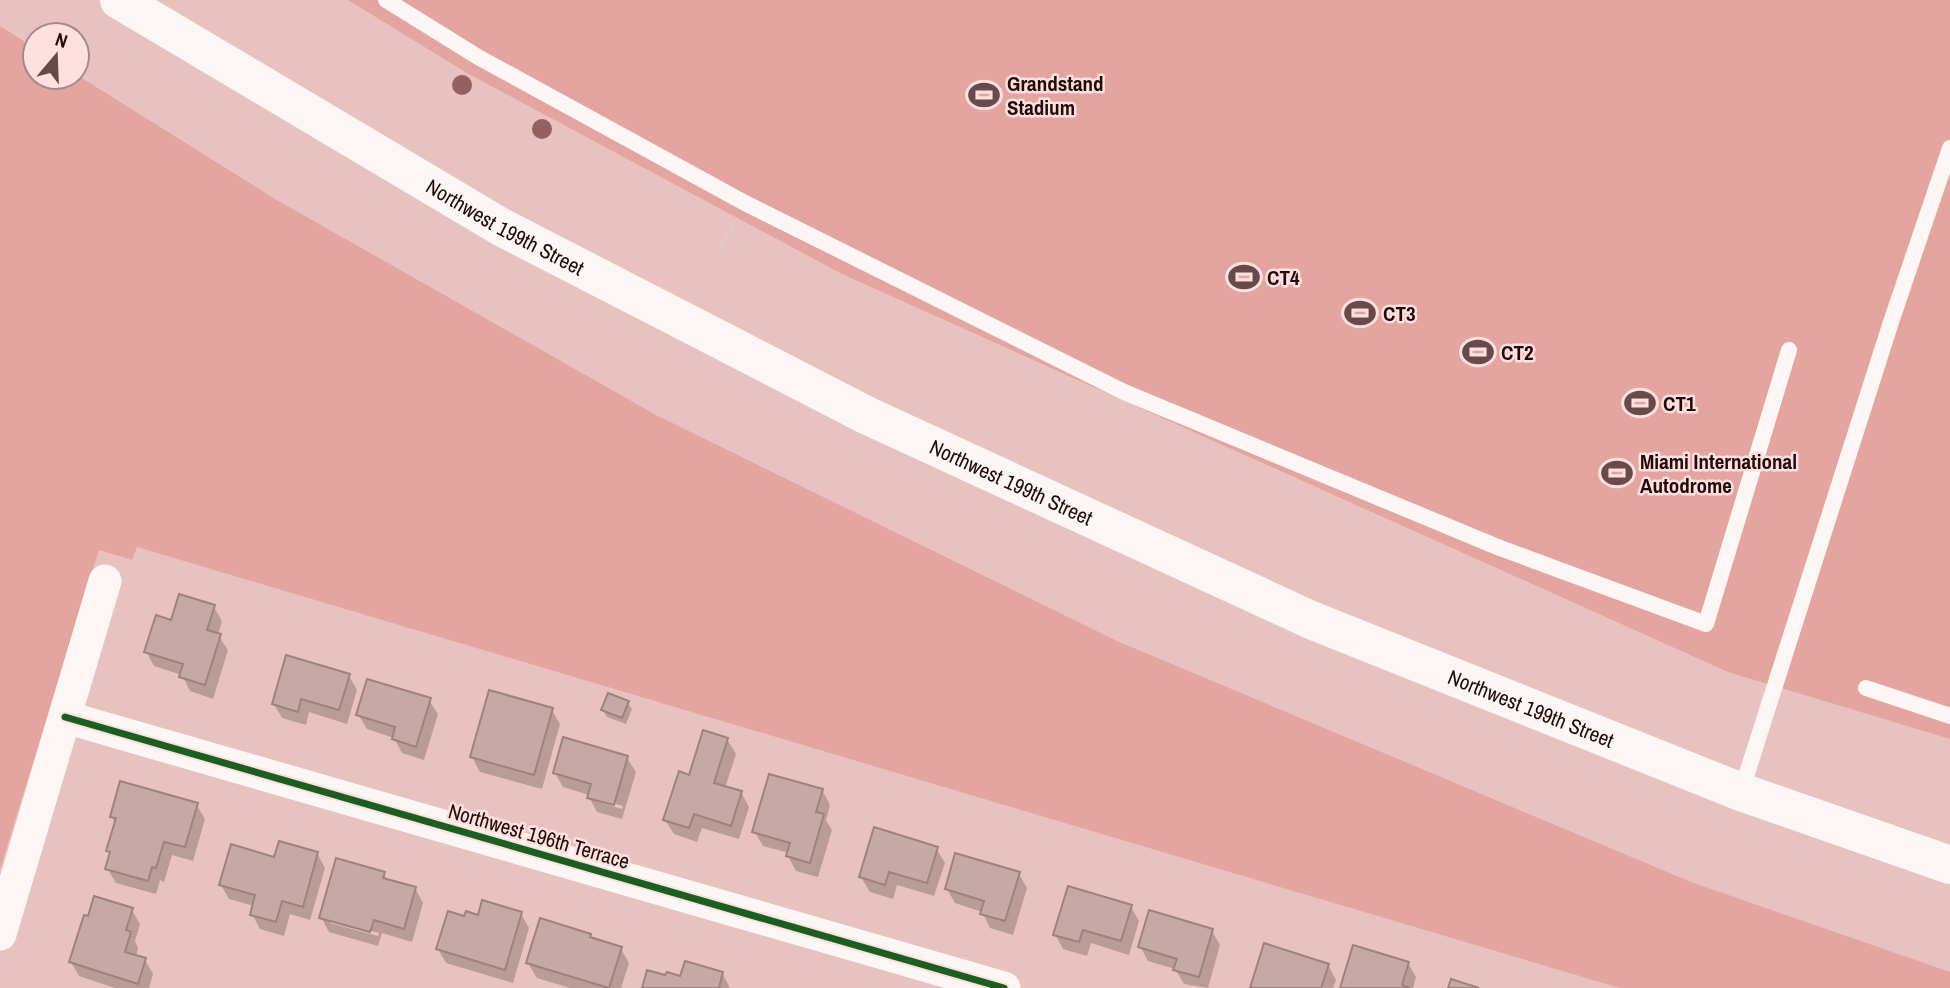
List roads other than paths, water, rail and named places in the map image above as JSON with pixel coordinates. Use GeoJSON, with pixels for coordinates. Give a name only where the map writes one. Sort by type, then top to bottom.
{"type":"FeatureCollection","features":[{"type":"Feature","properties":{"kind":"main road","name":"Northwest 199th Street"},"geometry":{"type":"LineString","coordinates":[[119,0],[501,227],[866,415],[1311,620],[1741,792],[1950,864]]}},
{"type":"Feature","properties":{"kind":"street"},"geometry":{"type":"LineString","coordinates":[[0,934],[105,581]]}},
{"type":"Feature","properties":{"kind":"street","name":"Northwest 196th Terrace"},"geometry":{"type":"LineString","coordinates":[[65,717],[1004,988]]}},
{"type":"Feature","properties":{"kind":"lane"},"geometry":{"type":"LineString","coordinates":[[386,0],[478,57],[745,202],[1124,392],[1500,548],[1706,624],[1789,350]]}},
{"type":"Feature","properties":{"kind":"lane"},"geometry":{"type":"LineString","coordinates":[[1741,792],[1878,362],[1950,148]]}},
{"type":"Feature","properties":{"kind":"lane"},"geometry":{"type":"LineString","coordinates":[[1866,688],[1950,716]]}},
{"type":"Feature","properties":{"kind":"place","name":"Grandstand Stadium"},"geometry":{"type":"Point","coordinates":[984,95]}},
{"type":"Feature","properties":{"kind":"place","name":"CT4"},"geometry":{"type":"Point","coordinates":[1244,277]}},
{"type":"Feature","properties":{"kind":"place","name":"CT3"},"geometry":{"type":"Point","coordinates":[1360,313]}},
{"type":"Feature","properties":{"kind":"place","name":"CT2"},"geometry":{"type":"Point","coordinates":[1478,352]}},
{"type":"Feature","properties":{"kind":"place","name":"CT1"},"geometry":{"type":"Point","coordinates":[1640,403]}},
{"type":"Feature","properties":{"kind":"place","name":"Miami International Autodrome"},"geometry":{"type":"Point","coordinates":[1617,473]}}]}
